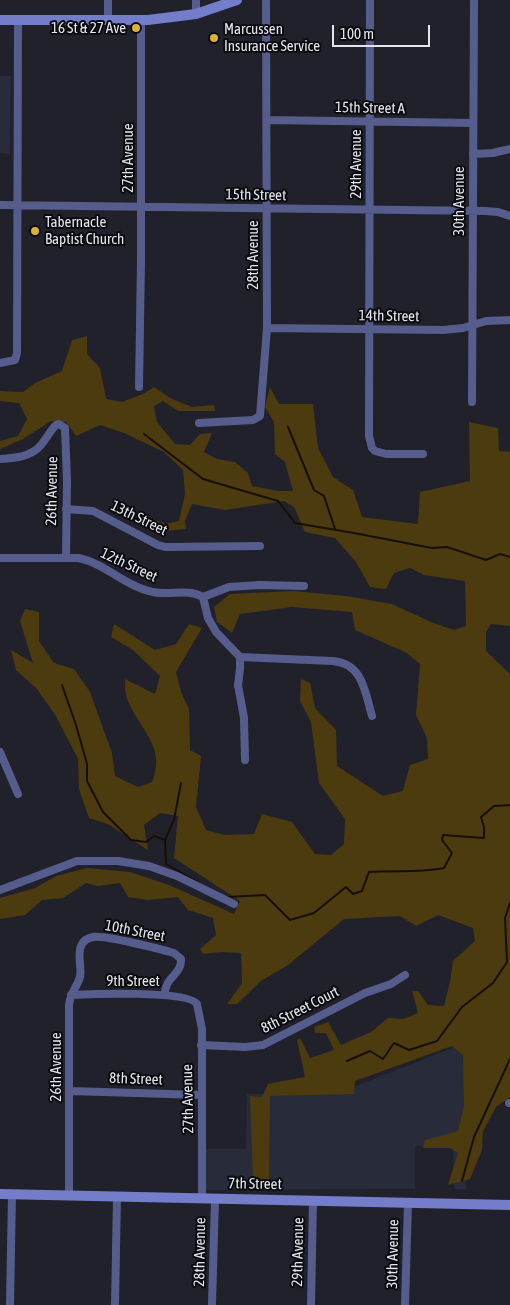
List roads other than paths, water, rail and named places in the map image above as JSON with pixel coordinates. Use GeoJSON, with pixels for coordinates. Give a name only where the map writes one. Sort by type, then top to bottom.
{"type":"FeatureCollection","features":[{"type":"Feature","properties":{"kind":"street"},"geometry":{"type":"LineString","coordinates":[[108,0],[108,20]]}},
{"type":"Feature","properties":{"kind":"street"},"geometry":{"type":"LineString","coordinates":[[196,0],[196,14]]}},
{"type":"Feature","properties":{"kind":"street"},"geometry":{"type":"LineString","coordinates":[[0,20],[141,20],[178,17],[196,14],[237,0]]}},
{"type":"Feature","properties":{"kind":"street","name":"28th Avenue"},"geometry":{"type":"LineString","coordinates":[[199,423],[258,419],[260,416],[267,328],[266,0]]}},
{"type":"Feature","properties":{"kind":"street","name":"29th Avenue"},"geometry":{"type":"LineString","coordinates":[[370,0],[369,426],[372,448],[375,451],[386,454],[423,454]]}},
{"type":"Feature","properties":{"kind":"street","name":"30th Avenue"},"geometry":{"type":"LineString","coordinates":[[472,402],[474,0]]}},
{"type":"Feature","properties":{"kind":"street"},"geometry":{"type":"LineString","coordinates":[[0,363],[15,360],[18,342],[18,20]]}},
{"type":"Feature","properties":{"kind":"street","name":"27th Avenue"},"geometry":{"type":"LineString","coordinates":[[139,387],[142,208],[141,20]]}},
{"type":"Feature","properties":{"kind":"street","name":"15th Street A"},"geometry":{"type":"LineString","coordinates":[[267,120],[473,123]]}},
{"type":"Feature","properties":{"kind":"street"},"geometry":{"type":"LineString","coordinates":[[473,154],[493,153],[510,149]]}},
{"type":"Feature","properties":{"kind":"street","name":"15th Street"},"geometry":{"type":"LineString","coordinates":[[0,206],[473,211],[498,212],[510,216]]}},
{"type":"Feature","properties":{"kind":"street","name":"14th Street"},"geometry":{"type":"LineString","coordinates":[[267,328],[443,330],[473,326],[486,321],[510,320]]}},
{"type":"Feature","properties":{"kind":"street","name":"26th Avenue"},"geometry":{"type":"LineString","coordinates":[[0,459],[29,454],[41,445],[53,428],[59,424],[62,425],[66,433],[66,558]]}},
{"type":"Feature","properties":{"kind":"street","name":"13th Street"},"geometry":{"type":"LineString","coordinates":[[66,509],[93,511],[158,545],[260,546]]}},
{"type":"Feature","properties":{"kind":"street","name":"12th Street"},"geometry":{"type":"LineString","coordinates":[[0,558],[84,559],[146,590],[161,594],[195,593],[203,597],[229,587],[259,585],[304,586]]}},
{"type":"Feature","properties":{"kind":"street"},"geometry":{"type":"LineString","coordinates":[[203,597],[208,618],[216,632],[240,657],[238,685],[244,718],[245,760]]}},
{"type":"Feature","properties":{"kind":"street"},"geometry":{"type":"LineString","coordinates":[[240,657],[345,663],[361,679],[372,716]]}},
{"type":"Feature","properties":{"kind":"street"},"geometry":{"type":"LineString","coordinates":[[0,752],[18,794]]}},
{"type":"Feature","properties":{"kind":"street"},"geometry":{"type":"LineString","coordinates":[[0,890],[77,861],[90,860],[140,864],[185,880],[234,904]]}},
{"type":"Feature","properties":{"kind":"street","name":"10th Street"},"geometry":{"type":"LineString","coordinates":[[83,942],[91,937],[104,937],[174,953],[181,959],[180,967],[166,985],[165,995]]}},
{"type":"Feature","properties":{"kind":"street","name":"26th Avenue"},"geometry":{"type":"LineString","coordinates":[[69,1195],[69,1005],[80,974],[80,947],[83,942]]}},
{"type":"Feature","properties":{"kind":"street","name":"8th Street Court"},"geometry":{"type":"LineString","coordinates":[[202,1045],[245,1047],[263,1045],[365,993],[391,984],[405,975]]}},
{"type":"Feature","properties":{"kind":"street","name":"9th Street"},"geometry":{"type":"LineString","coordinates":[[71,995],[165,995],[195,1000]]}},
{"type":"Feature","properties":{"kind":"street","name":"27th Avenue"},"geometry":{"type":"LineString","coordinates":[[195,1000],[200,1017],[202,1045],[202,1198]]}},
{"type":"Feature","properties":{"kind":"street","name":"8th Street"},"geometry":{"type":"LineString","coordinates":[[69,1091],[202,1094]]}},
{"type":"Feature","properties":{"kind":"street","name":"7th Street"},"geometry":{"type":"LineString","coordinates":[[0,1194],[510,1205]]}},
{"type":"Feature","properties":{"kind":"street"},"geometry":{"type":"LineString","coordinates":[[10,1305],[12,1194]]}},
{"type":"Feature","properties":{"kind":"street"},"geometry":{"type":"LineString","coordinates":[[115,1305],[117,1196]]}},
{"type":"Feature","properties":{"kind":"street","name":"28th Avenue"},"geometry":{"type":"LineString","coordinates":[[212,1305],[215,1199]]}},
{"type":"Feature","properties":{"kind":"street","name":"29th Avenue"},"geometry":{"type":"LineString","coordinates":[[311,1305],[313,1200]]}},
{"type":"Feature","properties":{"kind":"street","name":"30th Avenue"},"geometry":{"type":"LineString","coordinates":[[406,1305],[408,1203]]}},
{"type":"Feature","properties":{"kind":"waterway"},"geometry":{"type":"LineString","coordinates":[[288,427],[314,490],[324,496],[335,529]]}},
{"type":"Feature","properties":{"kind":"waterway"},"geometry":{"type":"LineString","coordinates":[[144,434],[203,479],[278,501],[295,523],[432,548],[447,547],[486,560],[500,554],[510,557]]}},
{"type":"Feature","properties":{"kind":"waterway"},"geometry":{"type":"LineString","coordinates":[[62,685],[87,764],[87,781],[103,812],[131,840],[146,842],[154,836],[165,840],[166,864],[201,884]]}},
{"type":"Feature","properties":{"kind":"waterway"},"geometry":{"type":"LineString","coordinates":[[165,840],[174,820],[181,783]]}},
{"type":"Feature","properties":{"kind":"waterway"},"geometry":{"type":"LineString","coordinates":[[227,897],[265,895],[290,920],[314,913],[346,887],[353,894],[362,891],[369,872],[444,868],[452,853],[442,840],[443,835],[484,838],[484,827],[481,817],[494,806],[510,805]]}},
{"type":"Feature","properties":{"kind":"waterway"},"geometry":{"type":"LineString","coordinates":[[347,1061],[370,1051],[383,1059],[394,1043],[409,1050],[437,1041],[462,1007],[493,983],[507,962],[505,918],[510,903]]}},
{"type":"Feature","properties":{"kind":"waterway"},"geometry":{"type":"LineString","coordinates":[[462,1181],[474,1137],[510,1059]]}},
{"type":"Feature","properties":{"kind":"place","name":"16 St & 27 Ave"},"geometry":{"type":"Point","coordinates":[136,28]}},
{"type":"Feature","properties":{"kind":"place","name":"Marcussen Insurance Service"},"geometry":{"type":"Point","coordinates":[214,38]}},
{"type":"Feature","properties":{"kind":"place","name":"Tabernacle Baptist Church"},"geometry":{"type":"Point","coordinates":[35,231]}}]}
